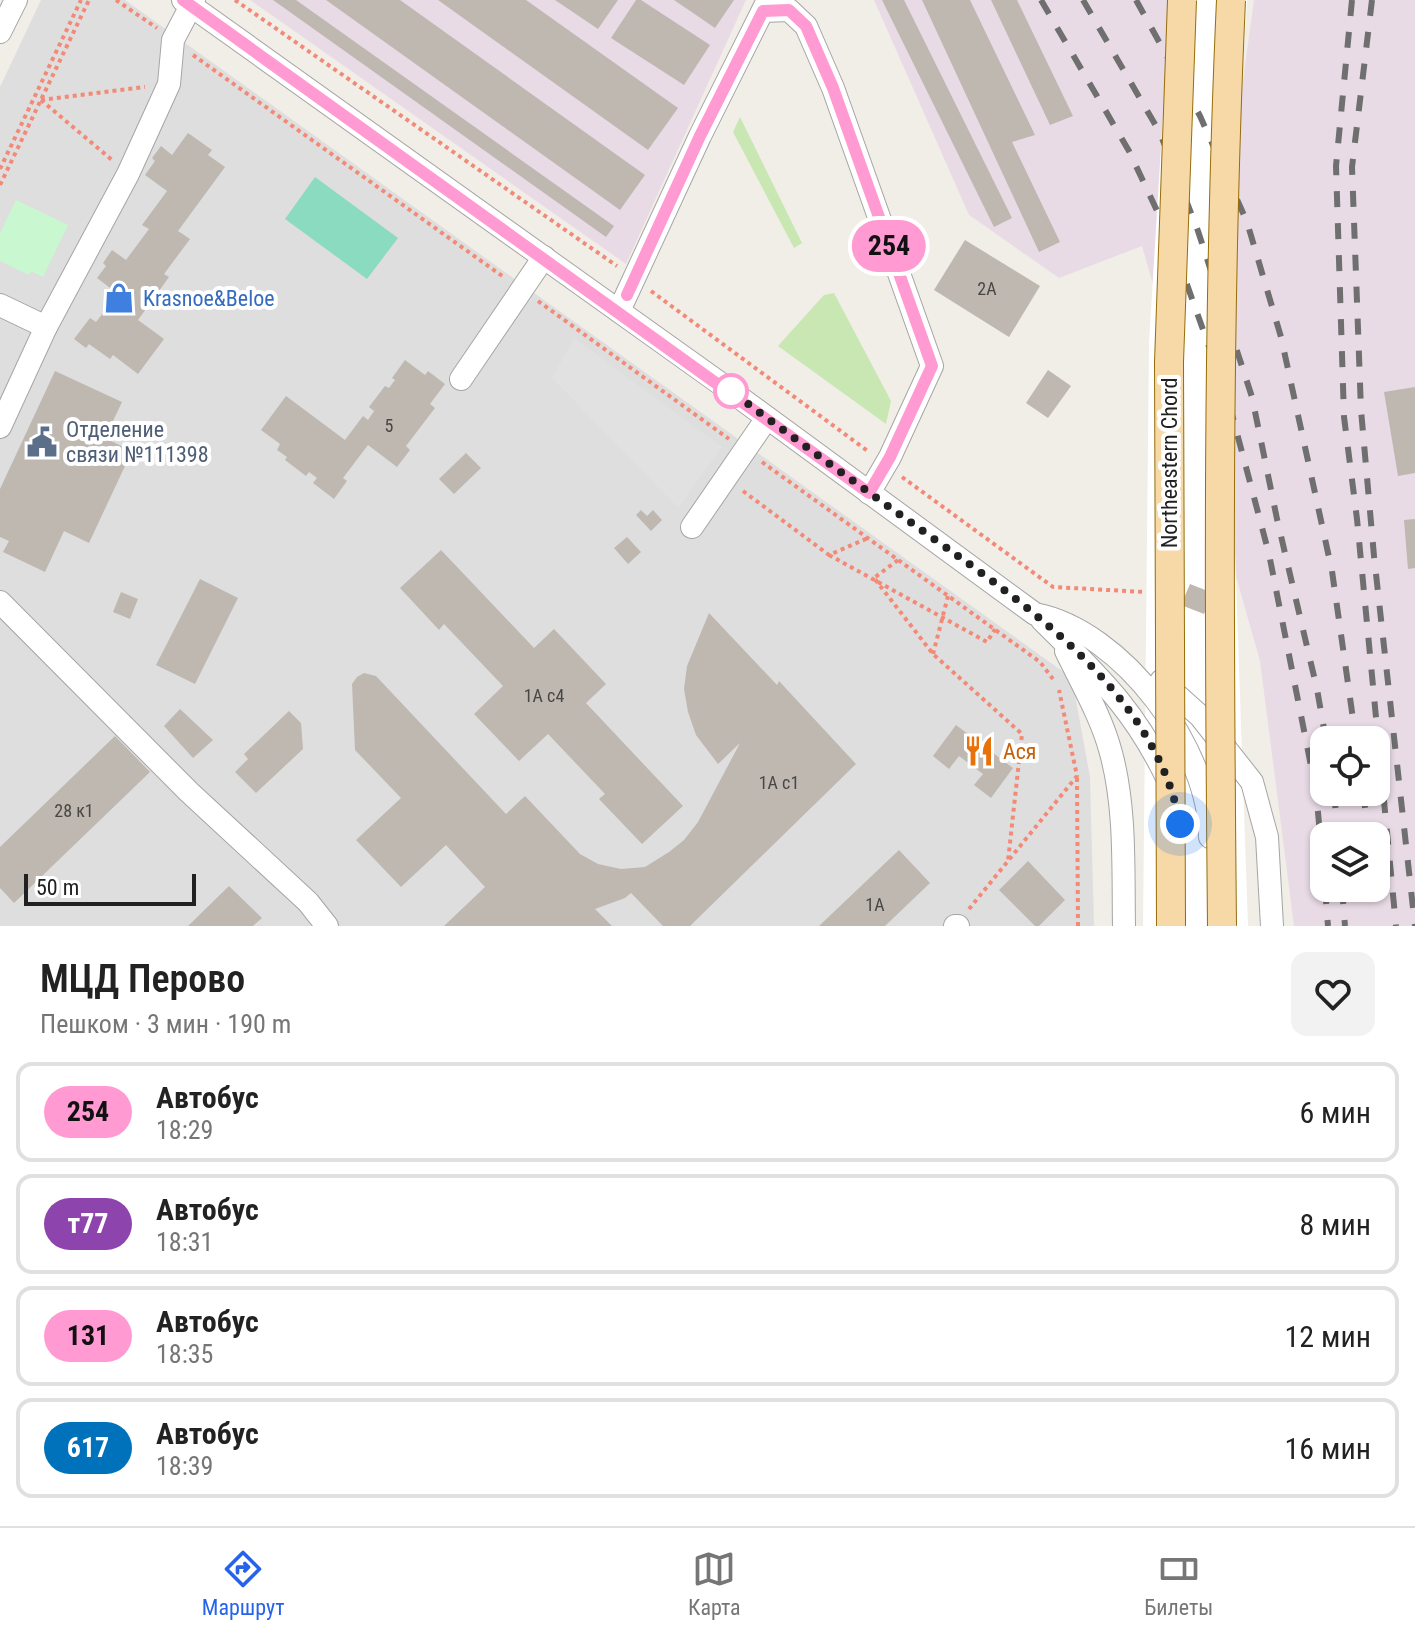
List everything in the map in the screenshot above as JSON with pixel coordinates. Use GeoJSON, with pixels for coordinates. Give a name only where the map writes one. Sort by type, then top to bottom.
{"type":"FeatureCollection","features":[{"type":"Feature","properties":{"kind":"main road","name":"Northeastern Chord"},"geometry":{"type":"LineString","coordinates":[[1171,926],[1169,362],[1182,0]]}},
{"type":"Feature","properties":{"kind":"main road"},"geometry":{"type":"LineString","coordinates":[[1222,926],[1220,360],[1231,0]]}},
{"type":"Feature","properties":{"kind":"street"},"geometry":{"type":"LineString","coordinates":[[0,32],[16,0]]}},
{"type":"Feature","properties":{"kind":"street"},"geometry":{"type":"LineString","coordinates":[[0,427],[46,327],[128,174],[169,84],[173,40],[189,2],[1035,614],[1103,680],[1131,714],[1153,749],[1174,795],[1180,824],[1180,926]]}},
{"type":"Feature","properties":{"kind":"street"},"geometry":{"type":"LineString","coordinates":[[619,311],[700,136],[766,6],[789,10],[806,26],[833,88],[932,366],[869,493]]}},
{"type":"Feature","properties":{"kind":"street"},"geometry":{"type":"LineString","coordinates":[[461,379],[544,257]]}},
{"type":"Feature","properties":{"kind":"street"},"geometry":{"type":"LineString","coordinates":[[0,305],[46,327]]}},
{"type":"Feature","properties":{"kind":"street"},"geometry":{"type":"LineString","coordinates":[[692,527],[755,461],[767,418]]}},
{"type":"Feature","properties":{"kind":"street"},"geometry":{"type":"LineString","coordinates":[[0,602],[189,792],[308,902],[327,926]]}},
{"type":"Feature","properties":{"kind":"street"},"geometry":{"type":"LineString","coordinates":[[1035,614],[1050,617],[1084,634],[1127,665],[1152,692],[1176,731],[1200,782],[1210,823],[1211,926]]}},
{"type":"Feature","properties":{"kind":"street"},"geometry":{"type":"LineString","coordinates":[[1060,639],[1093,706],[1115,769],[1123,859],[1124,926]]}},
{"type":"Feature","properties":{"kind":"street"},"geometry":{"type":"LineString","coordinates":[[1127,665],[1150,674],[1172,689],[1229,750],[1252,782],[1267,837],[1272,926]]}},
{"type":"Feature","properties":{"kind":"path"},"geometry":{"type":"LineString","coordinates":[[0,169],[81,0]]}},
{"type":"Feature","properties":{"kind":"path"},"geometry":{"type":"LineString","coordinates":[[0,185],[89,0]]}},
{"type":"Feature","properties":{"kind":"path"},"geometry":{"type":"LineString","coordinates":[[116,0],[755,461],[1040,662],[1057,683],[1077,776],[1078,926]]}},
{"type":"Feature","properties":{"kind":"path"},"geometry":{"type":"LineString","coordinates":[[235,0],[619,268]]}},
{"type":"Feature","properties":{"kind":"path"},"geometry":{"type":"LineString","coordinates":[[41,100],[169,84]]}},
{"type":"Feature","properties":{"kind":"path"},"geometry":{"type":"LineString","coordinates":[[41,100],[128,174]]}},
{"type":"Feature","properties":{"kind":"path"},"geometry":{"type":"LineString","coordinates":[[656,295],[1053,587],[1154,592]]}},
{"type":"Feature","properties":{"kind":"path"},"geometry":{"type":"LineString","coordinates":[[738,487],[829,555],[987,642],[995,629]]}},
{"type":"Feature","properties":{"kind":"path"},"geometry":{"type":"LineString","coordinates":[[829,555],[868,538]]}},
{"type":"Feature","properties":{"kind":"path"},"geometry":{"type":"LineString","coordinates":[[874,578],[898,560]]}},
{"type":"Feature","properties":{"kind":"path"},"geometry":{"type":"LineString","coordinates":[[874,578],[933,654],[1022,734],[1008,861]]}},
{"type":"Feature","properties":{"kind":"path"},"geometry":{"type":"LineString","coordinates":[[933,654],[948,596]]}},
{"type":"Feature","properties":{"kind":"path"},"geometry":{"type":"LineString","coordinates":[[957,925],[1077,776]]}},
{"type":"Feature","properties":{"kind":"shaded area"},"geometry":{"type":"Polygon","coordinates":[[[41,0],[125,0],[1072,678],[1090,777],[1094,926],[0,926],[0,87],[41,0]]]}},
{"type":"Feature","properties":{"kind":"shaded area"},"geometry":{"type":"Polygon","coordinates":[[[250,0],[746,0],[626,264],[250,0]]]}},
{"type":"Feature","properties":{"kind":"shaded area"},"geometry":{"type":"Polygon","coordinates":[[[874,0],[1190,0],[1240,102],[1254,0],[1415,0],[1415,926],[1294,926],[1260,661],[1142,246],[1059,278],[969,215],[874,0]]]}},
{"type":"Feature","properties":{"kind":"shaded area"},"geometry":{"type":"Polygon","coordinates":[[[574,338],[722,447],[678,508],[552,378],[574,338]]]}},
{"type":"Feature","properties":{"kind":"green space"},"geometry":{"type":"Polygon","coordinates":[[[740,117],[802,243],[794,248],[733,132],[740,117]]]}},
{"type":"Feature","properties":{"kind":"green space"},"geometry":{"type":"Polygon","coordinates":[[[315,177],[398,238],[367,279],[285,219],[315,177]]]}},
{"type":"Feature","properties":{"kind":"green space"},"geometry":{"type":"Polygon","coordinates":[[[16,200],[68,225],[43,277],[31,271],[29,275],[0,261],[0,233],[16,200]]]}},
{"type":"Feature","properties":{"kind":"green space"},"geometry":{"type":"Polygon","coordinates":[[[834,293],[891,401],[886,424],[778,346],[824,295],[834,293]]]}},
{"type":"Feature","properties":{"kind":"pier"},"geometry":{"type":"Polygon","coordinates":[[[1170,0],[1247,0],[1239,132],[1233,494],[1248,926],[1143,926],[1149,343],[1170,0]]]}},
{"type":"Feature","properties":{"kind":"building"},"geometry":{"type":"Polygon","coordinates":[[[273,0],[296,0],[614,226],[606,237],[273,0]]]}},
{"type":"Feature","properties":{"kind":"building"},"geometry":{"type":"Polygon","coordinates":[[[326,0],[400,0],[645,175],[620,210],[326,0]]]}},
{"type":"Feature","properties":{"kind":"building"},"geometry":{"type":"Polygon","coordinates":[[[438,0],[526,0],[678,108],[648,150],[438,0]]]}},
{"type":"Feature","properties":{"kind":"building"},"geometry":{"type":"Polygon","coordinates":[[[555,0],[618,0],[598,29],[555,0]]]}},
{"type":"Feature","properties":{"kind":"building"},"geometry":{"type":"Polygon","coordinates":[[[636,0],[641,0],[710,45],[684,85],[611,38],[636,0]]]}},
{"type":"Feature","properties":{"kind":"building"},"geometry":{"type":"Polygon","coordinates":[[[674,0],[734,0],[715,28],[674,0]]]}},
{"type":"Feature","properties":{"kind":"building"},"geometry":{"type":"Polygon","coordinates":[[[882,0],[904,0],[1012,218],[994,227],[882,0]]]}},
{"type":"Feature","properties":{"kind":"building"},"geometry":{"type":"Polygon","coordinates":[[[922,0],[970,0],[1035,135],[1012,142],[1060,242],[1039,252],[922,0]]]}},
{"type":"Feature","properties":{"kind":"building"},"geometry":{"type":"Polygon","coordinates":[[[991,0],[1017,0],[1073,116],[1050,125],[991,0]]]}},
{"type":"Feature","properties":{"kind":"building"},"geometry":{"type":"Polygon","coordinates":[[[188,133],[212,150],[208,155],[225,167],[178,231],[190,239],[164,274],[169,277],[138,320],[164,339],[138,374],[113,355],[110,359],[89,344],[86,348],[74,339],[90,318],[96,322],[118,294],[97,278],[106,266],[103,263],[112,250],[126,260],[149,229],[142,225],[167,191],[145,175],[155,161],[152,158],[161,146],[172,155],[188,133]]]}},
{"type":"Feature","properties":{"kind":"building"},"geometry":{"type":"Polygon","coordinates":[[[965,240],[1040,286],[1009,337],[934,290],[965,240]]]}},
{"type":"Feature","properties":{"kind":"building"},"geometry":{"type":"Polygon","coordinates":[[[405,360],[425,375],[428,371],[445,384],[430,404],[435,408],[406,446],[410,450],[397,467],[368,445],[343,478],[347,481],[334,499],[313,483],[317,478],[309,472],[306,476],[285,460],[287,457],[277,450],[280,444],[261,430],[286,396],[345,440],[363,416],[368,420],[374,411],[369,407],[385,386],[389,388],[405,360]]]}},
{"type":"Feature","properties":{"kind":"building"},"geometry":{"type":"Polygon","coordinates":[[[1048,370],[1071,386],[1048,418],[1026,403],[1048,370]]]}},
{"type":"Feature","properties":{"kind":"building"},"geometry":{"type":"Polygon","coordinates":[[[55,371],[122,402],[105,438],[132,451],[89,543],[64,531],[45,572],[3,552],[9,541],[0,537],[0,489],[55,371]]]}},
{"type":"Feature","properties":{"kind":"building"},"geometry":{"type":"Polygon","coordinates":[[[1415,387],[1415,473],[1398,476],[1384,392],[1415,387]]]}},
{"type":"Feature","properties":{"kind":"building"},"geometry":{"type":"Polygon","coordinates":[[[466,453],[481,468],[454,494],[439,479],[466,453]]]}},
{"type":"Feature","properties":{"kind":"building"},"geometry":{"type":"Polygon","coordinates":[[[641,510],[647,516],[653,510],[662,520],[651,531],[636,515],[641,510]]]}},
{"type":"Feature","properties":{"kind":"building"},"geometry":{"type":"Polygon","coordinates":[[[1415,519],[1415,568],[1408,569],[1404,520],[1415,519]]]}},
{"type":"Feature","properties":{"kind":"building"},"geometry":{"type":"Polygon","coordinates":[[[627,537],[641,552],[628,564],[614,548],[627,537]]]}},
{"type":"Feature","properties":{"kind":"building"},"geometry":{"type":"Polygon","coordinates":[[[441,550],[534,648],[554,629],[606,684],[586,703],[683,806],[642,844],[599,799],[605,794],[548,734],[519,761],[474,714],[503,686],[444,624],[439,630],[400,588],[441,550]]]}},
{"type":"Feature","properties":{"kind":"building"},"geometry":{"type":"Polygon","coordinates":[[[200,579],[238,598],[195,684],[156,665],[200,579]]]}},
{"type":"Feature","properties":{"kind":"building"},"geometry":{"type":"Polygon","coordinates":[[[1190,584],[1213,593],[1204,614],[1181,605],[1190,584]]]}},
{"type":"Feature","properties":{"kind":"building"},"geometry":{"type":"Polygon","coordinates":[[[121,592],[138,599],[130,619],[113,612],[121,592]]]}},
{"type":"Feature","properties":{"kind":"building"},"geometry":{"type":"Polygon","coordinates":[[[709,613],[777,685],[779,681],[856,764],[690,926],[663,926],[631,893],[595,909],[612,926],[444,926],[485,887],[446,845],[401,887],[356,840],[401,798],[355,750],[352,684],[364,673],[376,676],[506,814],[525,796],[580,854],[598,864],[621,869],[645,867],[669,852],[684,840],[698,822],[740,743],[718,764],[696,735],[688,712],[684,689],[687,666],[709,613]]]}},
{"type":"Feature","properties":{"kind":"building"},"geometry":{"type":"Polygon","coordinates":[[[180,709],[213,740],[193,758],[164,726],[180,709]]]}},
{"type":"Feature","properties":{"kind":"building"},"geometry":{"type":"Polygon","coordinates":[[[289,711],[301,723],[303,749],[256,793],[235,772],[248,759],[244,754],[289,711]]]}},
{"type":"Feature","properties":{"kind":"building"},"geometry":{"type":"Polygon","coordinates":[[[956,725],[1013,768],[991,798],[974,785],[983,774],[959,756],[949,769],[933,756],[956,725]]]}},
{"type":"Feature","properties":{"kind":"building"},"geometry":{"type":"Polygon","coordinates":[[[115,736],[150,772],[14,903],[0,888],[0,847],[115,736]]]}},
{"type":"Feature","properties":{"kind":"building"},"geometry":{"type":"Polygon","coordinates":[[[899,850],[930,883],[885,926],[819,926],[899,850]]]}},
{"type":"Feature","properties":{"kind":"building"},"geometry":{"type":"Polygon","coordinates":[[[1028,861],[1065,900],[1039,926],[1035,926],[999,890],[1028,861]]]}},
{"type":"Feature","properties":{"kind":"building"},"geometry":{"type":"Polygon","coordinates":[[[229,886],[262,918],[253,926],[188,926],[229,886]]]}},
{"type":"Feature","properties":{"kind":"railway"},"geometry":{"type":"LineString","coordinates":[[1041,0],[1129,151],[1173,245],[1229,403],[1269,554],[1316,791],[1319,822]]}},
{"type":"Feature","properties":{"kind":"railway"},"geometry":{"type":"LineString","coordinates":[[1083,0],[1160,133],[1198,231],[1252,397],[1324,726]]}},
{"type":"Feature","properties":{"kind":"railway"},"geometry":{"type":"LineString","coordinates":[[1136,0],[1200,116],[1247,222],[1281,337],[1332,571],[1354,726]]}},
{"type":"Feature","properties":{"kind":"railway"},"geometry":{"type":"LineString","coordinates":[[1352,0],[1336,166],[1344,417],[1357,519],[1396,926]]}},
{"type":"Feature","properties":{"kind":"railway"},"geometry":{"type":"LineString","coordinates":[[1372,0],[1352,167],[1361,410],[1415,926]]}},
{"type":"Feature","properties":{"kind":"railway"},"geometry":{"type":"LineString","coordinates":[[1335,806],[1337,822]]}},
{"type":"Feature","properties":{"kind":"railway"},"geometry":{"type":"LineString","coordinates":[[1365,806],[1367,822]]}},
{"type":"Feature","properties":{"kind":"railway"},"geometry":{"type":"LineString","coordinates":[[1326,902],[1328,926]]}},
{"type":"Feature","properties":{"kind":"railway"},"geometry":{"type":"LineString","coordinates":[[1343,902],[1345,926]]}},
{"type":"Feature","properties":{"kind":"bus line","name":"254"},"geometry":{"type":"LineString","coordinates":[[183,0],[869,493],[890,457],[932,366],[833,88],[806,26],[789,10],[763,11],[700,136],[627,295]]}},
{"type":"Feature","properties":{"kind":"place","name":"Krasnoe&Beloe"},"geometry":{"type":"Point","coordinates":[119,298]}},
{"type":"Feature","properties":{"kind":"place","name":"Отделение связи №111398"},"geometry":{"type":"Point","coordinates":[42,442]}},
{"type":"Feature","properties":{"kind":"place","name":"Ася"},"geometry":{"type":"Point","coordinates":[979,751]}},
{"type":"Feature","properties":{"kind":"route"},"geometry":{"type":"LineString","coordinates":[[731,391],[728,389],[1035,614],[1103,680],[1131,714],[1153,749],[1174,795],[1180,824]]}}]}
